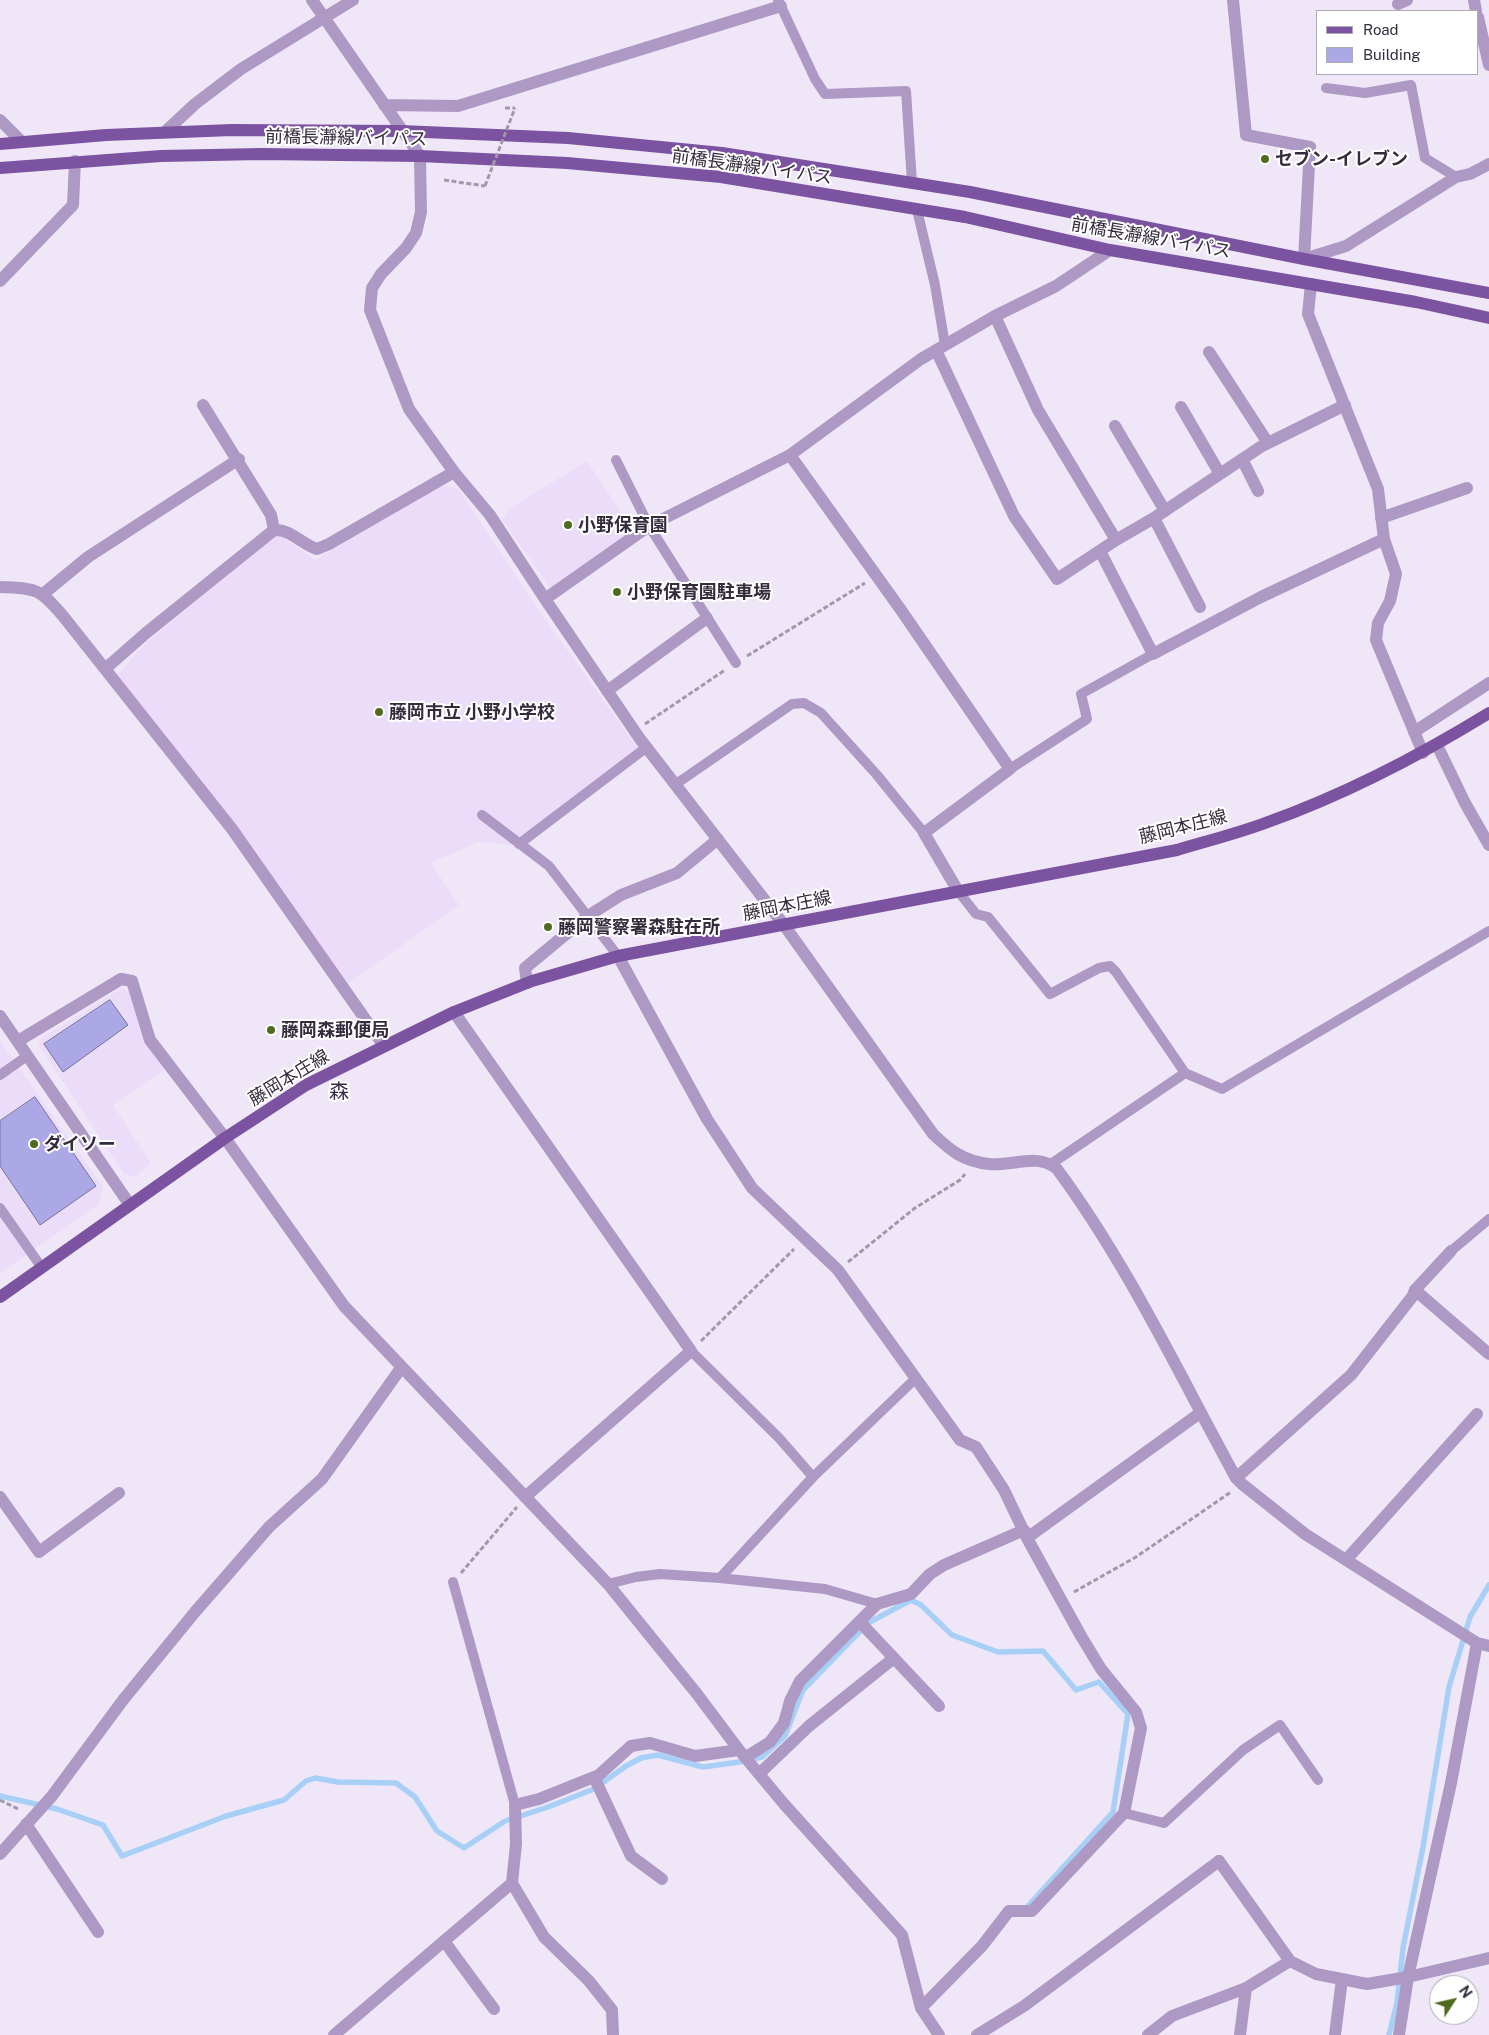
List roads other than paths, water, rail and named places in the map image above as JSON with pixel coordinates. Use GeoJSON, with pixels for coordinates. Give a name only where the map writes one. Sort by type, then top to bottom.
{"type":"FeatureCollection","features":[{"type":"Feature","properties":{"kind":"main road","name":"前橋長瀞線バイパス"},"geometry":{"type":"LineString","coordinates":[[0,144],[165,132],[232,130],[401,131],[568,138],[712,152],[970,192],[1489,293]]}},
{"type":"Feature","properties":{"kind":"main road","name":"前橋長瀞線バイパス"},"geometry":{"type":"LineString","coordinates":[[0,168],[75,161],[261,154],[420,156],[567,163],[721,177],[965,217],[1110,250],[1416,302],[1489,318]]}},
{"type":"Feature","properties":{"kind":"main road","name":"藤岡本庄線"},"geometry":{"type":"LineString","coordinates":[[0,1297],[225,1138],[306,1084],[454,1012],[527,983],[618,956],[1177,850],[1258,826],[1338,795],[1423,753],[1489,713]]}},
{"type":"Feature","properties":{"kind":"street"},"geometry":{"type":"LineString","coordinates":[[312,0],[420,156],[421,212],[416,233],[406,248],[381,274],[372,288],[370,310],[409,410],[454,472],[490,515],[646,747],[784,925],[932,1134],[952,1152],[974,1161],[991,1164],[1039,1160],[1051,1164],[1057,1169],[1072,1189],[1130,1280],[1200,1413],[1239,1481],[1305,1534],[1483,1644],[1408,1977],[1399,2035]]}},
{"type":"Feature","properties":{"kind":"street"},"geometry":{"type":"LineString","coordinates":[[165,132],[195,104],[241,69],[353,0]]}},
{"type":"Feature","properties":{"kind":"street"},"geometry":{"type":"LineString","coordinates":[[1232,0],[1246,136],[1310,147],[1304,258],[1346,246],[1456,177],[1470,174],[1489,164]]}},
{"type":"Feature","properties":{"kind":"street"},"geometry":{"type":"LineString","coordinates":[[384,105],[458,106],[779,3]]}},
{"type":"Feature","properties":{"kind":"street"},"geometry":{"type":"LineString","coordinates":[[1479,21],[1489,65]]}},
{"type":"Feature","properties":{"kind":"street"},"geometry":{"type":"LineString","coordinates":[[0,120],[22,142]]}},
{"type":"Feature","properties":{"kind":"street"},"geometry":{"type":"LineString","coordinates":[[0,281],[73,205],[75,161]]}},
{"type":"Feature","properties":{"kind":"street"},"geometry":{"type":"LineString","coordinates":[[545,599],[650,526],[790,455],[921,359],[995,316],[1056,286],[1110,250]]}},
{"type":"Feature","properties":{"kind":"street"},"geometry":{"type":"LineString","coordinates":[[1311,284],[1308,314],[1378,489],[1384,539],[1396,574],[1390,601],[1378,623],[1376,640],[1423,753]]}},
{"type":"Feature","properties":{"kind":"street"},"geometry":{"type":"LineString","coordinates":[[995,316],[1038,410],[1116,540]]}},
{"type":"Feature","properties":{"kind":"street"},"geometry":{"type":"LineString","coordinates":[[940,348],[1014,516],[1057,579],[1268,443],[1344,405]]}},
{"type":"Feature","properties":{"kind":"street"},"geometry":{"type":"LineString","coordinates":[[1209,352],[1268,443]]}},
{"type":"Feature","properties":{"kind":"street"},"geometry":{"type":"LineString","coordinates":[[204,405],[239,459],[271,514],[274,530]]}},
{"type":"Feature","properties":{"kind":"street"},"geometry":{"type":"LineString","coordinates":[[1181,407],[1220,474]]}},
{"type":"Feature","properties":{"kind":"street"},"geometry":{"type":"LineString","coordinates":[[1115,426],[1165,511]]}},
{"type":"Feature","properties":{"kind":"street"},"geometry":{"type":"LineString","coordinates":[[790,455],[877,576],[1010,769],[924,833],[958,891]]}},
{"type":"Feature","properties":{"kind":"street"},"geometry":{"type":"LineString","coordinates":[[42,595],[88,557],[239,459]]}},
{"type":"Feature","properties":{"kind":"street"},"geometry":{"type":"LineString","coordinates":[[1242,459],[1258,491]]}},
{"type":"Feature","properties":{"kind":"street"},"geometry":{"type":"LineString","coordinates":[[104,669],[146,632],[274,530],[283,529],[309,547],[317,549],[329,544],[454,472]]}},
{"type":"Feature","properties":{"kind":"street"},"geometry":{"type":"LineString","coordinates":[[1381,518],[1467,488]]}},
{"type":"Feature","properties":{"kind":"street"},"geometry":{"type":"LineString","coordinates":[[1154,518],[1200,607]]}},
{"type":"Feature","properties":{"kind":"street"},"geometry":{"type":"LineString","coordinates":[[1100,551],[1153,654],[1261,596],[1384,539]]}},
{"type":"Feature","properties":{"kind":"street"},"geometry":{"type":"LineString","coordinates":[[0,587],[34,589],[62,616],[232,829],[384,1046]]}},
{"type":"Feature","properties":{"kind":"street"},"geometry":{"type":"LineString","coordinates":[[607,691],[707,618]]}},
{"type":"Feature","properties":{"kind":"street"},"geometry":{"type":"LineString","coordinates":[[1414,732],[1489,683]]}},
{"type":"Feature","properties":{"kind":"street"},"geometry":{"type":"LineString","coordinates":[[1437,745],[1464,803],[1489,845]]}},
{"type":"Feature","properties":{"kind":"street"},"geometry":{"type":"LineString","coordinates":[[527,983],[525,968],[588,916],[621,896],[677,873],[718,839]]}},
{"type":"Feature","properties":{"kind":"street"},"geometry":{"type":"LineString","coordinates":[[618,956],[707,1119],[752,1188],[838,1270],[915,1380],[960,1440],[976,1447],[1004,1490],[1026,1534],[1101,1668],[1136,1712],[1141,1728],[1124,1813],[1032,1911],[1009,1911],[982,1946],[921,2008]]}},
{"type":"Feature","properties":{"kind":"street"},"geometry":{"type":"LineString","coordinates":[[18,1041],[121,978],[132,981],[150,1040],[225,1138],[344,1306],[608,1584],[784,1804],[902,1935],[921,2008],[939,2035]]}},
{"type":"Feature","properties":{"kind":"street"},"geometry":{"type":"LineString","coordinates":[[454,1012],[691,1351],[525,1497]]}},
{"type":"Feature","properties":{"kind":"street"},"geometry":{"type":"LineString","coordinates":[[0,1016],[130,1205]]}},
{"type":"Feature","properties":{"kind":"street"},"geometry":{"type":"LineString","coordinates":[[1239,1481],[1351,1375],[1412,1297],[1415,1290],[1451,1251]]}},
{"type":"Feature","properties":{"kind":"street"},"geometry":{"type":"LineString","coordinates":[[1415,1290],[1489,1354]]}},
{"type":"Feature","properties":{"kind":"street"},"geometry":{"type":"LineString","coordinates":[[0,1854],[52,1796],[123,1700],[195,1612],[269,1527],[322,1479],[401,1368]]}},
{"type":"Feature","properties":{"kind":"street"},"geometry":{"type":"LineString","coordinates":[[610,2033],[612,2010],[589,1982],[544,1937],[512,1883],[516,1844],[515,1805],[539,1800],[600,1775],[631,1746],[650,1742],[694,1756],[743,1754],[770,1742],[784,1723],[790,1701],[800,1681],[877,1604],[911,1594],[930,1574],[944,1564],[1026,1534],[1200,1413]]}},
{"type":"Feature","properties":{"kind":"street"},"geometry":{"type":"LineString","coordinates":[[1346,1560],[1477,1414]]}},
{"type":"Feature","properties":{"kind":"street"},"geometry":{"type":"LineString","coordinates":[[0,1497],[39,1552],[119,1493]]}},
{"type":"Feature","properties":{"kind":"street"},"geometry":{"type":"LineString","coordinates":[[860,1622],[939,1706]]}},
{"type":"Feature","properties":{"kind":"street"},"geometry":{"type":"LineString","coordinates":[[760,1773],[809,1726],[894,1658]]}},
{"type":"Feature","properties":{"kind":"street"},"geometry":{"type":"LineString","coordinates":[[594,1777],[631,1856],[662,1879]]}},
{"type":"Feature","properties":{"kind":"street"},"geometry":{"type":"LineString","coordinates":[[30,1820],[98,1932]]}},
{"type":"Feature","properties":{"kind":"street"},"geometry":{"type":"LineString","coordinates":[[977,2035],[1024,2006],[1219,1861],[1290,1961],[1316,1974],[1367,1984],[1408,1977],[1489,1958]]}},
{"type":"Feature","properties":{"kind":"street"},"geometry":{"type":"LineString","coordinates":[[334,2035],[512,1883]]}},
{"type":"Feature","properties":{"kind":"street"},"geometry":{"type":"LineString","coordinates":[[444,1941],[494,2009]]}},
{"type":"Feature","properties":{"kind":"street"},"geometry":{"type":"LineString","coordinates":[[1148,2035],[1172,2016],[1246,1988],[1290,1961]]}},
{"type":"Feature","properties":{"kind":"street"},"geometry":{"type":"LineString","coordinates":[[1335,2035],[1342,1979]]}},
{"type":"Feature","properties":{"kind":"street"},"geometry":{"type":"LineString","coordinates":[[1240,2035],[1246,1988]]}},
{"type":"Feature","properties":{"kind":"lane"},"geometry":{"type":"LineString","coordinates":[[779,3],[815,79],[826,94],[906,91],[912,183]]}},
{"type":"Feature","properties":{"kind":"lane"},"geometry":{"type":"LineString","coordinates":[[1326,88],[1365,92],[1411,85],[1425,158],[1456,177]]}},
{"type":"Feature","properties":{"kind":"lane"},"geometry":{"type":"LineString","coordinates":[[917,210],[935,285],[940,348]]}},
{"type":"Feature","properties":{"kind":"lane"},"geometry":{"type":"LineString","coordinates":[[616,460],[650,526],[736,663]]}},
{"type":"Feature","properties":{"kind":"lane"},"geometry":{"type":"LineString","coordinates":[[1010,769],[1087,719],[1081,694],[1153,654]]}},
{"type":"Feature","properties":{"kind":"lane"},"geometry":{"type":"LineString","coordinates":[[676,784],[792,704],[804,703],[821,713],[877,775],[924,833]]}},
{"type":"Feature","properties":{"kind":"lane"},"geometry":{"type":"LineString","coordinates":[[519,844],[646,747]]}},
{"type":"Feature","properties":{"kind":"lane"},"geometry":{"type":"LineString","coordinates":[[482,816],[549,866],[618,956]]}},
{"type":"Feature","properties":{"kind":"lane"},"geometry":{"type":"LineString","coordinates":[[958,891],[976,914],[988,917],[1050,994],[1099,968],[1110,966],[1185,1073],[1222,1089],[1489,931]]}},
{"type":"Feature","properties":{"kind":"lane"},"geometry":{"type":"LineString","coordinates":[[0,1075],[27,1056]]}},
{"type":"Feature","properties":{"kind":"lane"},"geometry":{"type":"LineString","coordinates":[[1051,1164],[1185,1073]]}},
{"type":"Feature","properties":{"kind":"lane"},"geometry":{"type":"LineString","coordinates":[[0,1208],[42,1268]]}},
{"type":"Feature","properties":{"kind":"lane"},"geometry":{"type":"LineString","coordinates":[[1451,1251],[1489,1219]]}},
{"type":"Feature","properties":{"kind":"lane"},"geometry":{"type":"LineString","coordinates":[[691,1351],[779,1438],[812,1477]]}},
{"type":"Feature","properties":{"kind":"lane"},"geometry":{"type":"LineString","coordinates":[[720,1578],[812,1477],[915,1380]]}},
{"type":"Feature","properties":{"kind":"lane"},"geometry":{"type":"LineString","coordinates":[[608,1584],[636,1577],[660,1574],[720,1578],[825,1588],[877,1604]]}},
{"type":"Feature","properties":{"kind":"lane"},"geometry":{"type":"LineString","coordinates":[[454,1582],[515,1805]]}},
{"type":"Feature","properties":{"kind":"lane"},"geometry":{"type":"LineString","coordinates":[[1124,1813],[1164,1823],[1242,1750],[1280,1725],[1318,1780]]}},
{"type":"Feature","properties":{"kind":"waterway"},"geometry":{"type":"LineString","coordinates":[[1389,2035],[1397,2003],[1403,1948],[1423,1847],[1449,1687],[1470,1617],[1489,1585]]}},
{"type":"Feature","properties":{"kind":"waterway"},"geometry":{"type":"LineString","coordinates":[[0,1796],[57,1809],[103,1825],[122,1856],[226,1816],[284,1800],[306,1781],[315,1778],[338,1782],[396,1783],[415,1797],[437,1831],[464,1848],[505,1821],[594,1789],[626,1766],[641,1758],[658,1755],[703,1767],[762,1757],[785,1736],[803,1690],[868,1623],[911,1600],[921,1605],[952,1635],[998,1652],[1043,1651],[1076,1690],[1099,1682],[1128,1714],[1113,1812],[1028,1906]]}},
{"type":"Feature","properties":{"kind":"place","name":"セブン-イレブン"},"geometry":{"type":"Point","coordinates":[1265,159]}},
{"type":"Feature","properties":{"kind":"place","name":"小野保育園"},"geometry":{"type":"Point","coordinates":[568,525]}},
{"type":"Feature","properties":{"kind":"place","name":"小野保育園駐車場"},"geometry":{"type":"Point","coordinates":[617,592]}},
{"type":"Feature","properties":{"kind":"place","name":"藤岡市立 小野小学校"},"geometry":{"type":"Point","coordinates":[379,712]}},
{"type":"Feature","properties":{"kind":"place","name":"藤岡警察署森駐在所"},"geometry":{"type":"Point","coordinates":[548,927]}},
{"type":"Feature","properties":{"kind":"place","name":"藤岡森郵便局"},"geometry":{"type":"Point","coordinates":[271,1030]}},
{"type":"Feature","properties":{"kind":"place","name":"ダイソー"},"geometry":{"type":"Point","coordinates":[34,1144]}},
{"type":"Feature","properties":{"kind":"district","name":"森"},"geometry":{"type":"Point","coordinates":[339,1092]}}]}
